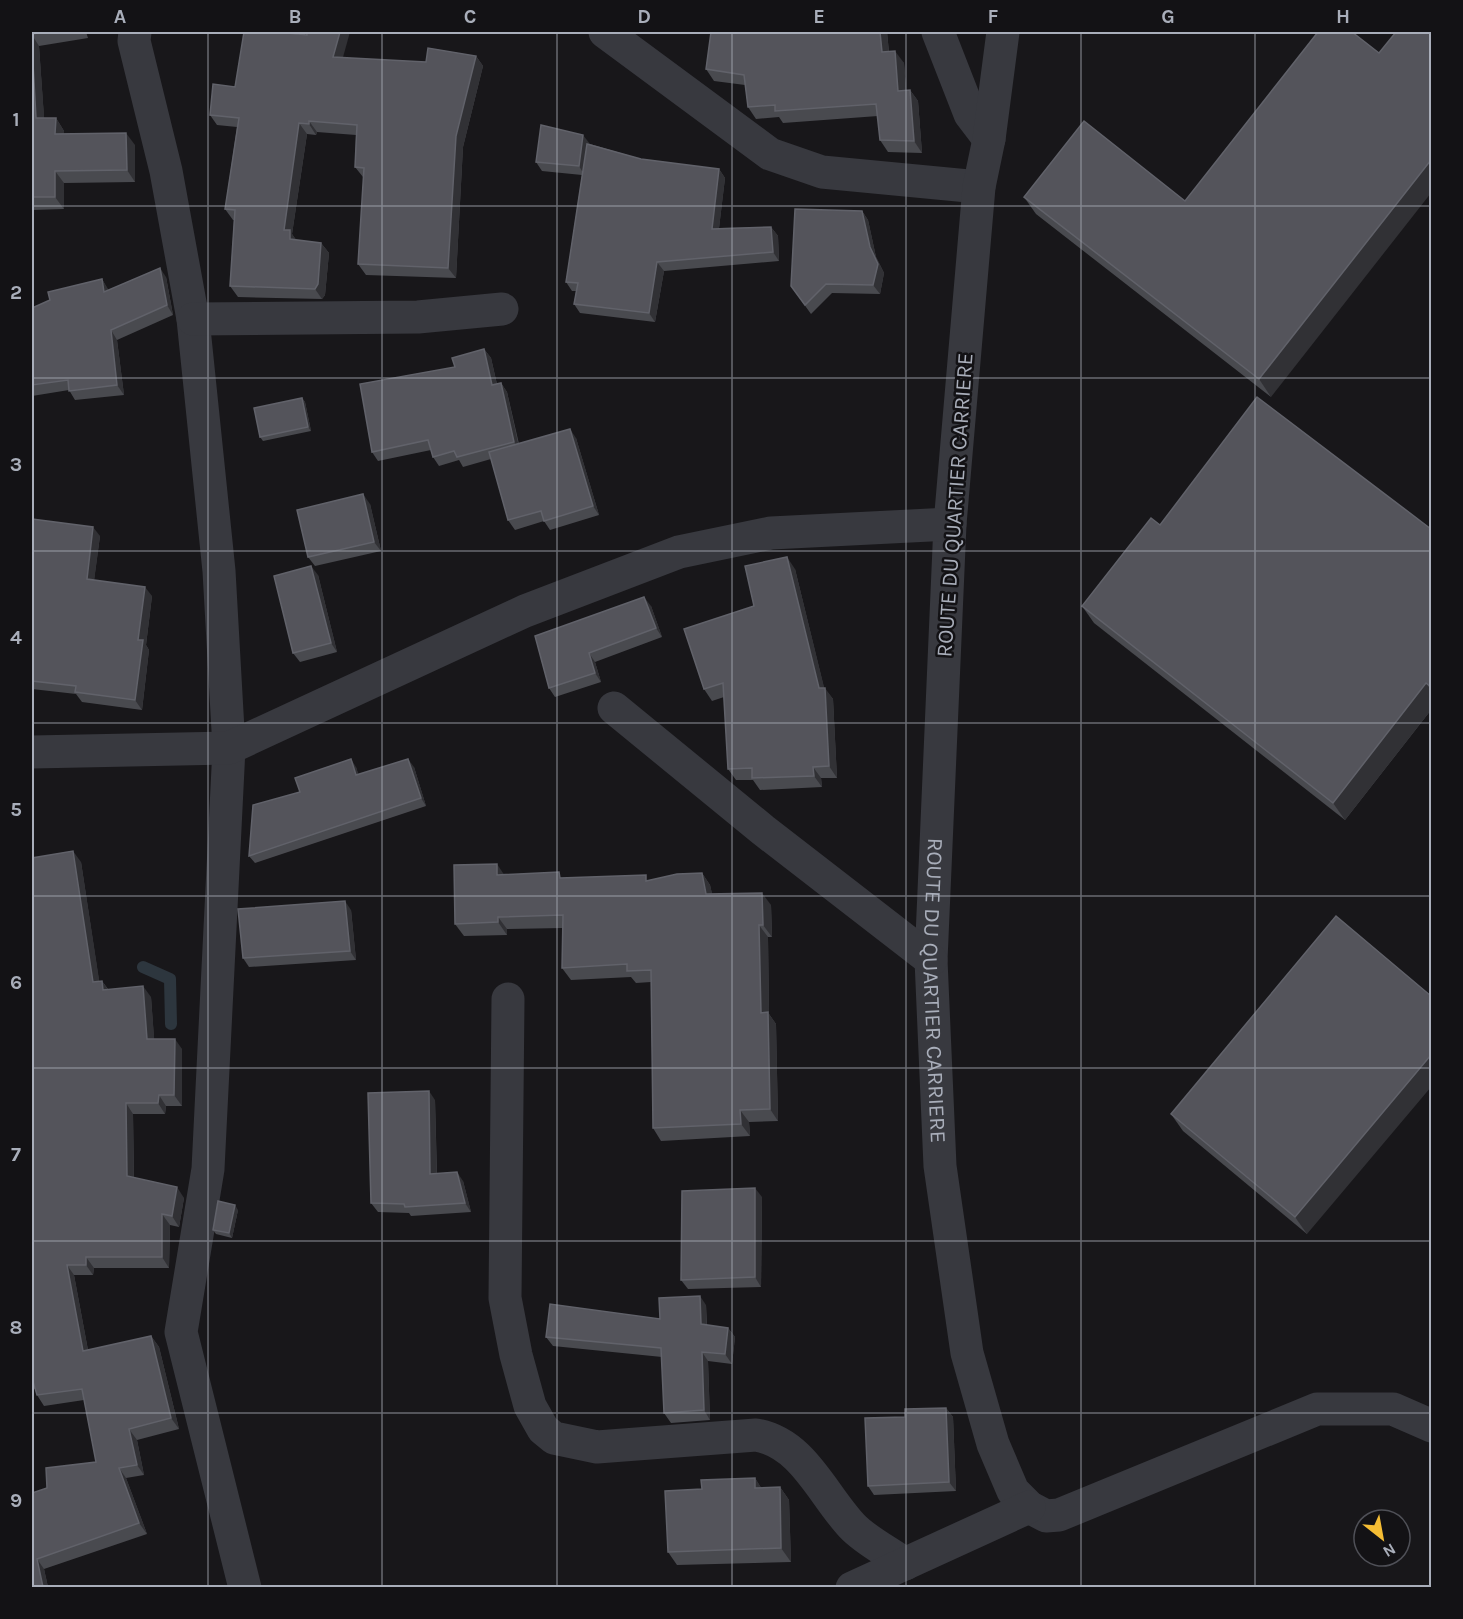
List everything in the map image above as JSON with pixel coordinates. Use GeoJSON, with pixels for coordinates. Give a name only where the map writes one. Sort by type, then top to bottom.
{"type":"FeatureCollection","features":[{"type":"Feature","properties":{"kind":"street"},"geometry":{"type":"LineString","coordinates":[[135,32],[134,41],[166,171],[194,319],[219,571],[229,748],[208,1169],[181,1332],[245,1587]]}},
{"type":"Feature","properties":{"kind":"street"},"geometry":{"type":"LineString","coordinates":[[605,32],[770,154],[822,172],[979,187]]}},
{"type":"Feature","properties":{"kind":"street"},"geometry":{"type":"LineString","coordinates":[[938,32],[970,114],[989,139]]}},
{"type":"Feature","properties":{"kind":"street","name":"ROUTE DU QUARTIER CARRIERE"},"geometry":{"type":"LineString","coordinates":[[1003,32],[989,139],[979,187],[950,524],[931,960],[940,1166],[967,1353],[993,1444],[1013,1491],[1029,1507]]}},
{"type":"Feature","properties":{"kind":"street"},"geometry":{"type":"LineString","coordinates":[[194,319],[418,318],[502,309]]}},
{"type":"Feature","properties":{"kind":"street"},"geometry":{"type":"LineString","coordinates":[[32,752],[229,748],[525,611],[679,552],[771,533],[950,524]]}},
{"type":"Feature","properties":{"kind":"street"},"geometry":{"type":"LineString","coordinates":[[614,708],[764,830],[931,960]]}},
{"type":"Feature","properties":{"kind":"street"},"geometry":{"type":"LineString","coordinates":[[508,999],[506,1299],[521,1375],[530,1406],[543,1429],[554,1438],[597,1447],[756,1435],[773,1438],[791,1449],[853,1528],[905,1564]]}},
{"type":"Feature","properties":{"kind":"street"},"geometry":{"type":"LineString","coordinates":[[852,1587],[1029,1507],[1046,1516],[1059,1515],[1317,1410],[1393,1409],[1431,1426]]}},
{"type":"Feature","properties":{"kind":"building"},"geometry":{"type":"Polygon","coordinates":[[[244,32],[307,35],[307,32],[340,32],[333,57],[426,62],[428,48],[476,56],[456,136],[448,268],[358,264],[364,168],[355,167],[357,125],[309,121],[309,124],[299,123],[284,230],[290,230],[290,239],[321,243],[318,284],[315,289],[230,286],[235,210],[225,209],[239,118],[210,115],[213,84],[235,87],[244,32]]]}},
{"type":"Feature","properties":{"kind":"building"},"geometry":{"type":"Polygon","coordinates":[[[711,32],[880,32],[882,52],[895,51],[898,91],[910,90],[914,141],[880,140],[876,104],[775,111],[775,105],[748,107],[744,75],[706,69],[711,32]]]}},
{"type":"Feature","properties":{"kind":"building"},"geometry":{"type":"Polygon","coordinates":[[[1318,32],[1352,32],[1379,53],[1396,32],[1431,32],[1431,160],[1259,379],[1024,197],[1084,121],[1185,201],[1318,32]]]}},
{"type":"Feature","properties":{"kind":"building"},"geometry":{"type":"Polygon","coordinates":[[[32,46],[36,118],[56,118],[55,134],[126,133],[127,170],[55,171],[55,197],[32,197],[32,46]]]}},
{"type":"Feature","properties":{"kind":"building"},"geometry":{"type":"Polygon","coordinates":[[[541,125],[583,135],[579,166],[536,162],[541,125]]]}},
{"type":"Feature","properties":{"kind":"building"},"geometry":{"type":"Polygon","coordinates":[[[587,144],[641,159],[719,169],[712,229],[771,227],[773,252],[657,262],[649,313],[574,304],[578,283],[566,282],[587,144]]]}},
{"type":"Feature","properties":{"kind":"building"},"geometry":{"type":"Polygon","coordinates":[[[795,209],[862,211],[870,247],[878,264],[873,285],[826,284],[805,305],[791,286],[795,209]]]}},
{"type":"Feature","properties":{"kind":"building"},"geometry":{"type":"Polygon","coordinates":[[[160,268],[167,305],[111,330],[117,385],[69,391],[68,380],[32,385],[32,308],[50,300],[48,292],[102,279],[104,292],[160,268]]]}},
{"type":"Feature","properties":{"kind":"building"},"geometry":{"type":"Polygon","coordinates":[[[484,349],[492,385],[501,383],[514,442],[457,457],[454,451],[433,457],[428,440],[372,452],[360,384],[455,367],[452,358],[484,349]]]}},
{"type":"Feature","properties":{"kind":"building"},"geometry":{"type":"Polygon","coordinates":[[[1257,397],[1431,529],[1431,687],[1426,683],[1333,803],[1082,606],[1151,518],[1160,525],[1257,397]]]}},
{"type":"Feature","properties":{"kind":"building"},"geometry":{"type":"Polygon","coordinates":[[[302,398],[308,427],[260,437],[254,408],[302,398]]]}},
{"type":"Feature","properties":{"kind":"building"},"geometry":{"type":"Polygon","coordinates":[[[570,429],[593,506],[544,521],[541,511],[508,520],[489,452],[570,429]]]}},
{"type":"Feature","properties":{"kind":"building"},"geometry":{"type":"Polygon","coordinates":[[[363,494],[374,542],[308,557],[297,510],[363,494]]]}},
{"type":"Feature","properties":{"kind":"building"},"geometry":{"type":"Polygon","coordinates":[[[32,519],[93,527],[87,579],[145,587],[138,640],[143,640],[135,700],[75,692],[76,686],[32,681],[32,519]]]}},
{"type":"Feature","properties":{"kind":"building"},"geometry":{"type":"Polygon","coordinates":[[[787,557],[819,688],[825,688],[829,766],[813,767],[814,776],[752,778],[752,768],[728,769],[723,683],[704,689],[684,629],[754,606],[745,566],[787,557]]]}},
{"type":"Feature","properties":{"kind":"building"},"geometry":{"type":"Polygon","coordinates":[[[311,566],[331,643],[293,653],[274,576],[311,566]]]}},
{"type":"Feature","properties":{"kind":"building"},"geometry":{"type":"Polygon","coordinates":[[[644,597],[656,628],[589,653],[595,673],[549,688],[535,636],[644,597]]]}},
{"type":"Feature","properties":{"kind":"building"},"geometry":{"type":"Polygon","coordinates":[[[351,759],[356,775],[408,759],[421,798],[249,856],[253,805],[300,792],[295,778],[351,759]]]}},
{"type":"Feature","properties":{"kind":"building"},"geometry":{"type":"Polygon","coordinates":[[[73,851],[93,982],[102,981],[103,990],[143,986],[147,1039],[175,1039],[174,1095],[159,1095],[158,1103],[126,1103],[127,1176],[177,1187],[172,1216],[162,1214],[162,1257],[86,1257],[86,1265],[67,1265],[83,1351],[151,1336],[171,1418],[129,1429],[137,1465],[119,1468],[139,1523],[37,1559],[43,1587],[32,1587],[32,1493],[47,1488],[46,1468],[96,1462],[82,1389],[37,1395],[32,1378],[32,858],[73,851]]]}},
{"type":"Feature","properties":{"kind":"building"},"geometry":{"type":"Polygon","coordinates":[[[497,864],[497,875],[559,872],[560,878],[646,875],[646,881],[677,874],[702,873],[706,894],[762,893],[763,925],[759,925],[761,1013],[768,1012],[770,1109],[740,1110],[741,1124],[653,1128],[651,970],[627,971],[627,964],[562,968],[563,915],[498,917],[498,922],[455,924],[454,865],[497,864]]]}},
{"type":"Feature","properties":{"kind":"building"},"geometry":{"type":"Polygon","coordinates":[[[345,901],[350,951],[243,958],[238,909],[345,901]]]}},
{"type":"Feature","properties":{"kind":"building"},"geometry":{"type":"Polygon","coordinates":[[[1336,916],[1431,996],[1431,1055],[1295,1217],[1171,1114],[1336,916]]]}},
{"type":"Feature","properties":{"kind":"building"},"geometry":{"type":"Polygon","coordinates":[[[429,1091],[430,1174],[457,1172],[465,1203],[405,1207],[404,1204],[371,1203],[368,1093],[429,1091]]]}},
{"type":"Feature","properties":{"kind":"building"},"geometry":{"type":"Polygon","coordinates":[[[755,1188],[755,1277],[681,1280],[682,1191],[755,1188]]]}},
{"type":"Feature","properties":{"kind":"building"},"geometry":{"type":"Polygon","coordinates":[[[218,1201],[235,1205],[229,1233],[213,1230],[218,1201]]]}},
{"type":"Feature","properties":{"kind":"building"},"geometry":{"type":"Polygon","coordinates":[[[700,1296],[701,1324],[728,1328],[725,1354],[702,1352],[704,1410],[664,1413],[661,1348],[546,1337],[550,1304],[660,1319],[659,1298],[700,1296]]]}},
{"type":"Feature","properties":{"kind":"building"},"geometry":{"type":"Polygon","coordinates":[[[946,1408],[949,1482],[868,1486],[865,1418],[905,1417],[905,1409],[946,1408]]]}},
{"type":"Feature","properties":{"kind":"building"},"geometry":{"type":"Polygon","coordinates":[[[755,1478],[755,1488],[780,1487],[781,1548],[668,1552],[665,1491],[702,1489],[701,1480],[755,1478]]]}},
{"type":"Feature","properties":{"kind":"waterway"},"geometry":{"type":"LineString","coordinates":[[143,967],[170,979],[171,1024]]}}]}
